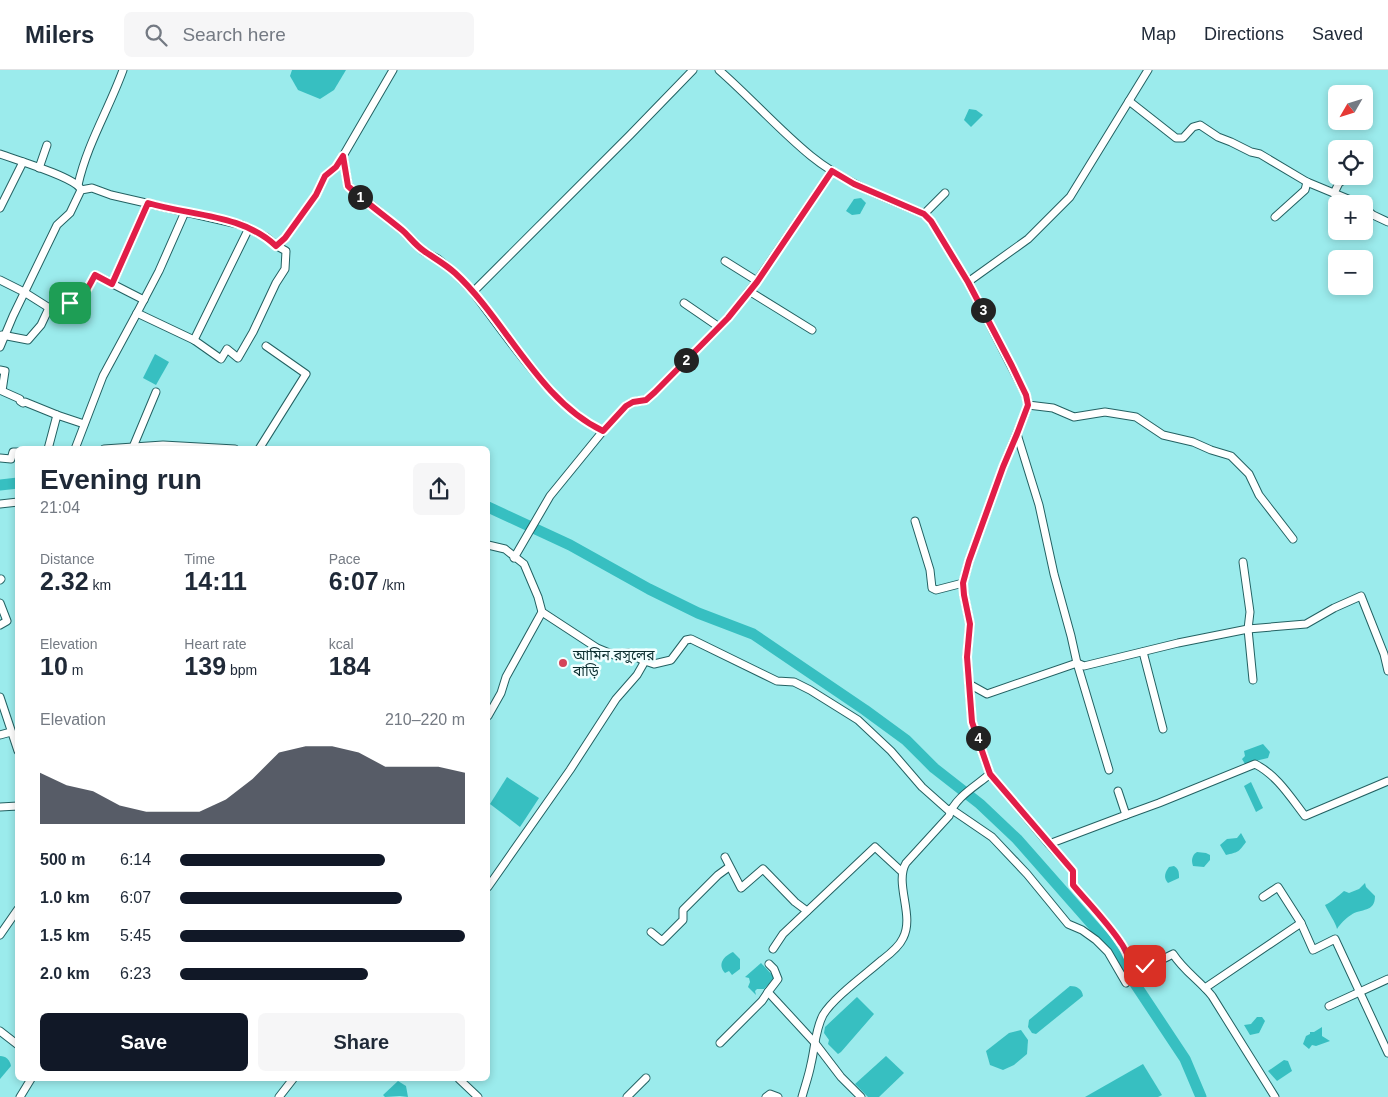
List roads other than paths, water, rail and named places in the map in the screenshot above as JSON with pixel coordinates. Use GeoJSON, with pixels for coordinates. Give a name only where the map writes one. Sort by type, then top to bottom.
{"type":"FeatureCollection","features":[{"type":"Feature","properties":{"kind":"street"},"geometry":{"type":"LineString","coordinates":[[0,347],[2,335],[57,225],[70,212],[80,188],[86,155],[116,90],[123,70]]}},
{"type":"Feature","properties":{"kind":"street"},"geometry":{"type":"LineString","coordinates":[[276,246],[285,238],[316,195],[325,176],[336,167],[393,70]]}},
{"type":"Feature","properties":{"kind":"street"},"geometry":{"type":"LineString","coordinates":[[472,292],[693,70]]}},
{"type":"Feature","properties":{"kind":"street"},"geometry":{"type":"LineString","coordinates":[[719,70],[812,157],[854,184],[924,214],[931,221],[968,282],[1012,366],[1026,395],[1028,405],[1003,467],[963,583],[970,624],[967,657],[972,722],[990,774],[1073,871],[1073,885],[1116,936],[1130,962],[1135,967],[1156,963],[1173,954],[1179,964],[1205,988],[1212,996],[1275,1097]]}},
{"type":"Feature","properties":{"kind":"street"},"geometry":{"type":"LineString","coordinates":[[968,282],[1028,239],[1065,203],[1148,70]]}},
{"type":"Feature","properties":{"kind":"street"},"geometry":{"type":"LineString","coordinates":[[1129,101],[1176,138],[1183,138],[1193,126],[1200,125],[1218,137],[1250,152],[1260,154],[1307,182],[1339,195]]}},
{"type":"Feature","properties":{"kind":"street"},"geometry":{"type":"LineString","coordinates":[[39,168],[47,145]]}},
{"type":"Feature","properties":{"kind":"street"},"geometry":{"type":"LineString","coordinates":[[0,154],[61,176],[80,188],[92,188],[111,195],[225,220],[249,228],[266,237],[286,252],[285,269],[238,358],[227,349],[221,359],[194,340],[137,313]]}},
{"type":"Feature","properties":{"kind":"street"},"geometry":{"type":"LineString","coordinates":[[343,156],[348,186],[403,231],[423,251],[438,259],[455,273],[548,387],[588,424],[603,431]]}},
{"type":"Feature","properties":{"kind":"street"},"geometry":{"type":"LineString","coordinates":[[0,208],[23,162]]}},
{"type":"Feature","properties":{"kind":"street"},"geometry":{"type":"LineString","coordinates":[[514,558],[550,496],[603,431],[626,406],[633,402],[646,400],[655,392],[719,327],[757,282],[832,171]]}},
{"type":"Feature","properties":{"kind":"street"},"geometry":{"type":"LineString","coordinates":[[1275,217],[1305,190],[1307,182]]}},
{"type":"Feature","properties":{"kind":"street"},"geometry":{"type":"LineString","coordinates":[[1334,193],[1338,185]]}},
{"type":"Feature","properties":{"kind":"street"},"geometry":{"type":"LineString","coordinates":[[924,214],[944,193]]}},
{"type":"Feature","properties":{"kind":"street"},"geometry":{"type":"LineString","coordinates":[[112,284],[148,203]]}},
{"type":"Feature","properties":{"kind":"street"},"geometry":{"type":"LineString","coordinates":[[76,446],[103,376],[144,300],[185,212]]}},
{"type":"Feature","properties":{"kind":"street"},"geometry":{"type":"LineString","coordinates":[[1373,215],[1388,222]]}},
{"type":"Feature","properties":{"kind":"street"},"geometry":{"type":"LineString","coordinates":[[194,340],[249,228]]}},
{"type":"Feature","properties":{"kind":"street"},"geometry":{"type":"LineString","coordinates":[[726,261],[757,282]]}},
{"type":"Feature","properties":{"kind":"street"},"geometry":{"type":"LineString","coordinates":[[0,280],[24,292],[62,316],[70,303],[77,308],[95,275],[144,300]]}},
{"type":"Feature","properties":{"kind":"street"},"geometry":{"type":"LineString","coordinates":[[749,291],[812,330]]}},
{"type":"Feature","properties":{"kind":"street"},"geometry":{"type":"LineString","coordinates":[[684,303],[719,327]]}},
{"type":"Feature","properties":{"kind":"street"},"geometry":{"type":"LineString","coordinates":[[2,335],[28,340],[41,325],[49,308]]}},
{"type":"Feature","properties":{"kind":"street"},"geometry":{"type":"LineString","coordinates":[[261,446],[306,374],[266,346]]}},
{"type":"Feature","properties":{"kind":"street"},"geometry":{"type":"LineString","coordinates":[[0,370],[5,371],[2,391],[20,399],[23,403],[25,402],[84,424]]}},
{"type":"Feature","properties":{"kind":"street"},"geometry":{"type":"LineString","coordinates":[[133,446],[156,392]]}},
{"type":"Feature","properties":{"kind":"street"},"geometry":{"type":"LineString","coordinates":[[1028,405],[1053,408],[1074,417],[1105,412],[1136,417],[1163,435],[1193,442],[1231,456],[1249,474],[1259,495],[1293,538]]}},
{"type":"Feature","properties":{"kind":"street"},"geometry":{"type":"LineString","coordinates":[[49,446],[57,415]]}},
{"type":"Feature","properties":{"kind":"street"},"geometry":{"type":"LineString","coordinates":[[1017,434],[1039,505],[1054,574],[1077,663],[1109,770]]}},
{"type":"Feature","properties":{"kind":"street"},"geometry":{"type":"LineString","coordinates":[[148,446],[181,446]]}},
{"type":"Feature","properties":{"kind":"street"},"geometry":{"type":"LineString","coordinates":[[0,458],[11,459],[13,452],[15,452]]}},
{"type":"Feature","properties":{"kind":"street"},"geometry":{"type":"LineString","coordinates":[[0,504],[15,502]]}},
{"type":"Feature","properties":{"kind":"street"},"geometry":{"type":"LineString","coordinates":[[915,521],[930,570],[932,588],[936,590],[963,583]]}},
{"type":"Feature","properties":{"kind":"street"},"geometry":{"type":"LineString","coordinates":[[490,545],[505,549],[524,564],[538,597],[542,612],[597,648],[614,655],[629,653],[654,664],[671,660],[686,640],[691,639],[777,681],[794,682],[830,701],[858,720],[892,751],[931,796],[949,811],[951,809],[992,837],[1027,874],[1068,924],[1089,935],[1108,952],[1126,983]]}},
{"type":"Feature","properties":{"kind":"street"},"geometry":{"type":"LineString","coordinates":[[1243,562],[1250,612],[1248,630],[1253,680]]}},
{"type":"Feature","properties":{"kind":"street"},"geometry":{"type":"LineString","coordinates":[[969,684],[987,694],[1077,663],[1084,666],[1178,643],[1248,630],[1306,624],[1334,608],[1361,596],[1384,654],[1388,671]]}},
{"type":"Feature","properties":{"kind":"street"},"geometry":{"type":"LineString","coordinates":[[0,603],[6,621],[0,625]]}},
{"type":"Feature","properties":{"kind":"street"},"geometry":{"type":"LineString","coordinates":[[490,709],[501,693],[506,677],[542,612]]}},
{"type":"Feature","properties":{"kind":"street"},"geometry":{"type":"LineString","coordinates":[[1143,652],[1164,729]]}},
{"type":"Feature","properties":{"kind":"street"},"geometry":{"type":"LineString","coordinates":[[490,884],[553,795],[616,699],[637,675],[645,661]]}},
{"type":"Feature","properties":{"kind":"street"},"geometry":{"type":"LineString","coordinates":[[0,697],[15,743]]}},
{"type":"Feature","properties":{"kind":"street"},"geometry":{"type":"LineString","coordinates":[[0,735],[11,732]]}},
{"type":"Feature","properties":{"kind":"street"},"geometry":{"type":"LineString","coordinates":[[1049,844],[1256,764],[1264,768],[1281,785],[1305,816],[1388,782]]}},
{"type":"Feature","properties":{"kind":"street"},"geometry":{"type":"LineString","coordinates":[[901,871],[949,816],[951,809],[990,774]]}},
{"type":"Feature","properties":{"kind":"street"},"geometry":{"type":"LineString","coordinates":[[1118,791],[1126,815]]}},
{"type":"Feature","properties":{"kind":"street"},"geometry":{"type":"LineString","coordinates":[[0,807],[15,806]]}},
{"type":"Feature","properties":{"kind":"street"},"geometry":{"type":"LineString","coordinates":[[772,949],[783,934],[875,847],[901,871],[905,900],[906,926],[904,937],[896,949],[851,986],[823,1015],[817,1031],[802,1097]]}},
{"type":"Feature","properties":{"kind":"street"},"geometry":{"type":"LineString","coordinates":[[725,857],[741,888],[763,869],[795,902],[807,911]]}},
{"type":"Feature","properties":{"kind":"street"},"geometry":{"type":"LineString","coordinates":[[651,932],[662,941],[683,920],[683,910],[718,875],[729,867]]}},
{"type":"Feature","properties":{"kind":"street"},"geometry":{"type":"LineString","coordinates":[[1263,897],[1278,887],[1301,923],[1313,950],[1335,939],[1388,1053]]}},
{"type":"Feature","properties":{"kind":"street"},"geometry":{"type":"LineString","coordinates":[[0,935],[15,913]]}},
{"type":"Feature","properties":{"kind":"street"},"geometry":{"type":"LineString","coordinates":[[1205,988],[1301,923]]}},
{"type":"Feature","properties":{"kind":"street"},"geometry":{"type":"LineString","coordinates":[[720,1044],[762,1001],[778,979],[774,969],[769,964]]}},
{"type":"Feature","properties":{"kind":"street"},"geometry":{"type":"LineString","coordinates":[[1330,1006],[1388,979]]}},
{"type":"Feature","properties":{"kind":"street"},"geometry":{"type":"LineString","coordinates":[[768,992],[815,1043],[841,1077],[861,1097]]}},
{"type":"Feature","properties":{"kind":"street"},"geometry":{"type":"LineString","coordinates":[[0,1031],[15,1043]]}},
{"type":"Feature","properties":{"kind":"street"},"geometry":{"type":"LineString","coordinates":[[627,1097],[646,1078]]}},
{"type":"Feature","properties":{"kind":"street"},"geometry":{"type":"LineString","coordinates":[[20,1097],[30,1081]]}},
{"type":"Feature","properties":{"kind":"street"},"geometry":{"type":"LineString","coordinates":[[278,1097],[291,1081]]}},
{"type":"Feature","properties":{"kind":"street"},"geometry":{"type":"LineString","coordinates":[[461,1081],[478,1097]]}},
{"type":"Feature","properties":{"kind":"street"},"geometry":{"type":"LineString","coordinates":[[766,1097],[770,1094],[778,1097]]}},
{"type":"Feature","properties":{"kind":"water"},"geometry":{"type":"Polygon","coordinates":[[[292,70],[346,70],[334,90],[320,99],[298,90],[290,76],[292,70]]]}},
{"type":"Feature","properties":{"kind":"water"},"geometry":{"type":"Polygon","coordinates":[[[969,109],[976,110],[983,115],[971,127],[964,120],[969,109]]]}},
{"type":"Feature","properties":{"kind":"water"},"geometry":{"type":"Polygon","coordinates":[[[861,198],[866,203],[860,214],[852,215],[846,211],[854,199],[861,198]]]}},
{"type":"Feature","properties":{"kind":"water"},"geometry":{"type":"Polygon","coordinates":[[[155,354],[169,362],[156,385],[143,378],[155,354]]]}},
{"type":"Feature","properties":{"kind":"water"},"geometry":{"type":"Polygon","coordinates":[[[1263,744],[1270,752],[1268,758],[1255,761],[1249,765],[1248,763],[1245,764],[1242,759],[1245,756],[1244,751],[1263,744]]]}},
{"type":"Feature","properties":{"kind":"water"},"geometry":{"type":"Polygon","coordinates":[[[507,777],[539,798],[520,827],[490,804],[507,777]]]}},
{"type":"Feature","properties":{"kind":"water"},"geometry":{"type":"Polygon","coordinates":[[[1251,782],[1263,808],[1256,812],[1244,786],[1251,782]]]}},
{"type":"Feature","properties":{"kind":"water"},"geometry":{"type":"Polygon","coordinates":[[[1241,833],[1246,842],[1238,852],[1226,855],[1220,845],[1227,839],[1237,838],[1241,833]]]}},
{"type":"Feature","properties":{"kind":"water"},"geometry":{"type":"Polygon","coordinates":[[[1197,852],[1210,855],[1210,860],[1204,867],[1193,866],[1192,858],[1197,852]]]}},
{"type":"Feature","properties":{"kind":"water"},"geometry":{"type":"Polygon","coordinates":[[[1174,866],[1178,870],[1179,878],[1168,883],[1165,879],[1166,873],[1169,867],[1174,866]]]}},
{"type":"Feature","properties":{"kind":"water"},"geometry":{"type":"Polygon","coordinates":[[[1365,883],[1366,887],[1375,896],[1373,905],[1349,916],[1337,929],[1325,905],[1333,901],[1344,891],[1349,893],[1359,889],[1365,883]]]}},
{"type":"Feature","properties":{"kind":"water"},"geometry":{"type":"Polygon","coordinates":[[[733,952],[740,959],[740,969],[732,975],[729,971],[725,973],[722,963],[724,958],[733,952]]]}},
{"type":"Feature","properties":{"kind":"water"},"geometry":{"type":"Polygon","coordinates":[[[761,963],[775,978],[764,989],[757,989],[755,991],[756,995],[748,987],[749,978],[745,977],[761,963]]]}},
{"type":"Feature","properties":{"kind":"water"},"geometry":{"type":"Polygon","coordinates":[[[1070,986],[1079,988],[1083,996],[1036,1034],[1032,1033],[1028,1027],[1029,1020],[1070,986]]]}},
{"type":"Feature","properties":{"kind":"water"},"geometry":{"type":"Polygon","coordinates":[[[857,997],[874,1014],[838,1054],[828,1044],[829,1040],[824,1033],[825,1027],[857,997]]]}},
{"type":"Feature","properties":{"kind":"water"},"geometry":{"type":"Polygon","coordinates":[[[1257,1017],[1262,1017],[1265,1021],[1259,1033],[1250,1035],[1244,1025],[1251,1024],[1257,1017]]]}},
{"type":"Feature","properties":{"kind":"water"},"geometry":{"type":"Polygon","coordinates":[[[1322,1027],[1322,1036],[1330,1041],[1316,1046],[1312,1045],[1309,1049],[1303,1044],[1306,1036],[1310,1032],[1314,1032],[1322,1027]]]}},
{"type":"Feature","properties":{"kind":"water"},"geometry":{"type":"Polygon","coordinates":[[[1021,1030],[1028,1040],[1027,1054],[1014,1065],[1003,1070],[990,1065],[986,1051],[1009,1033],[1021,1030]]]}},
{"type":"Feature","properties":{"kind":"water"},"geometry":{"type":"Polygon","coordinates":[[[0,1056],[7,1059],[11,1066],[0,1079],[0,1056]]]}},
{"type":"Feature","properties":{"kind":"water"},"geometry":{"type":"Polygon","coordinates":[[[886,1056],[904,1073],[879,1097],[868,1097],[855,1084],[886,1056]]]}},
{"type":"Feature","properties":{"kind":"water"},"geometry":{"type":"Polygon","coordinates":[[[1284,1060],[1288,1061],[1292,1071],[1277,1081],[1268,1071],[1284,1060]]]}},
{"type":"Feature","properties":{"kind":"water"},"geometry":{"type":"Polygon","coordinates":[[[1143,1064],[1162,1095],[1158,1097],[1085,1097],[1143,1064]]]}},
{"type":"Feature","properties":{"kind":"water"},"geometry":{"type":"Polygon","coordinates":[[[398,1081],[406,1086],[408,1097],[385,1097],[383,1095],[398,1081]]]}},
{"type":"Feature","properties":{"kind":"waterway"},"geometry":{"type":"LineString","coordinates":[[0,485],[15,483]]}},
{"type":"Feature","properties":{"kind":"waterway"},"geometry":{"type":"LineString","coordinates":[[490,508],[570,545],[649,589],[698,613],[753,634],[906,740],[934,768],[980,804],[1017,839],[1106,940],[1185,1059],[1201,1097]]}},
{"type":"Feature","properties":{"kind":"place","name":"আমিন রসুলের বাড়ি"},"geometry":{"type":"Point","coordinates":[563,663]}}]}
